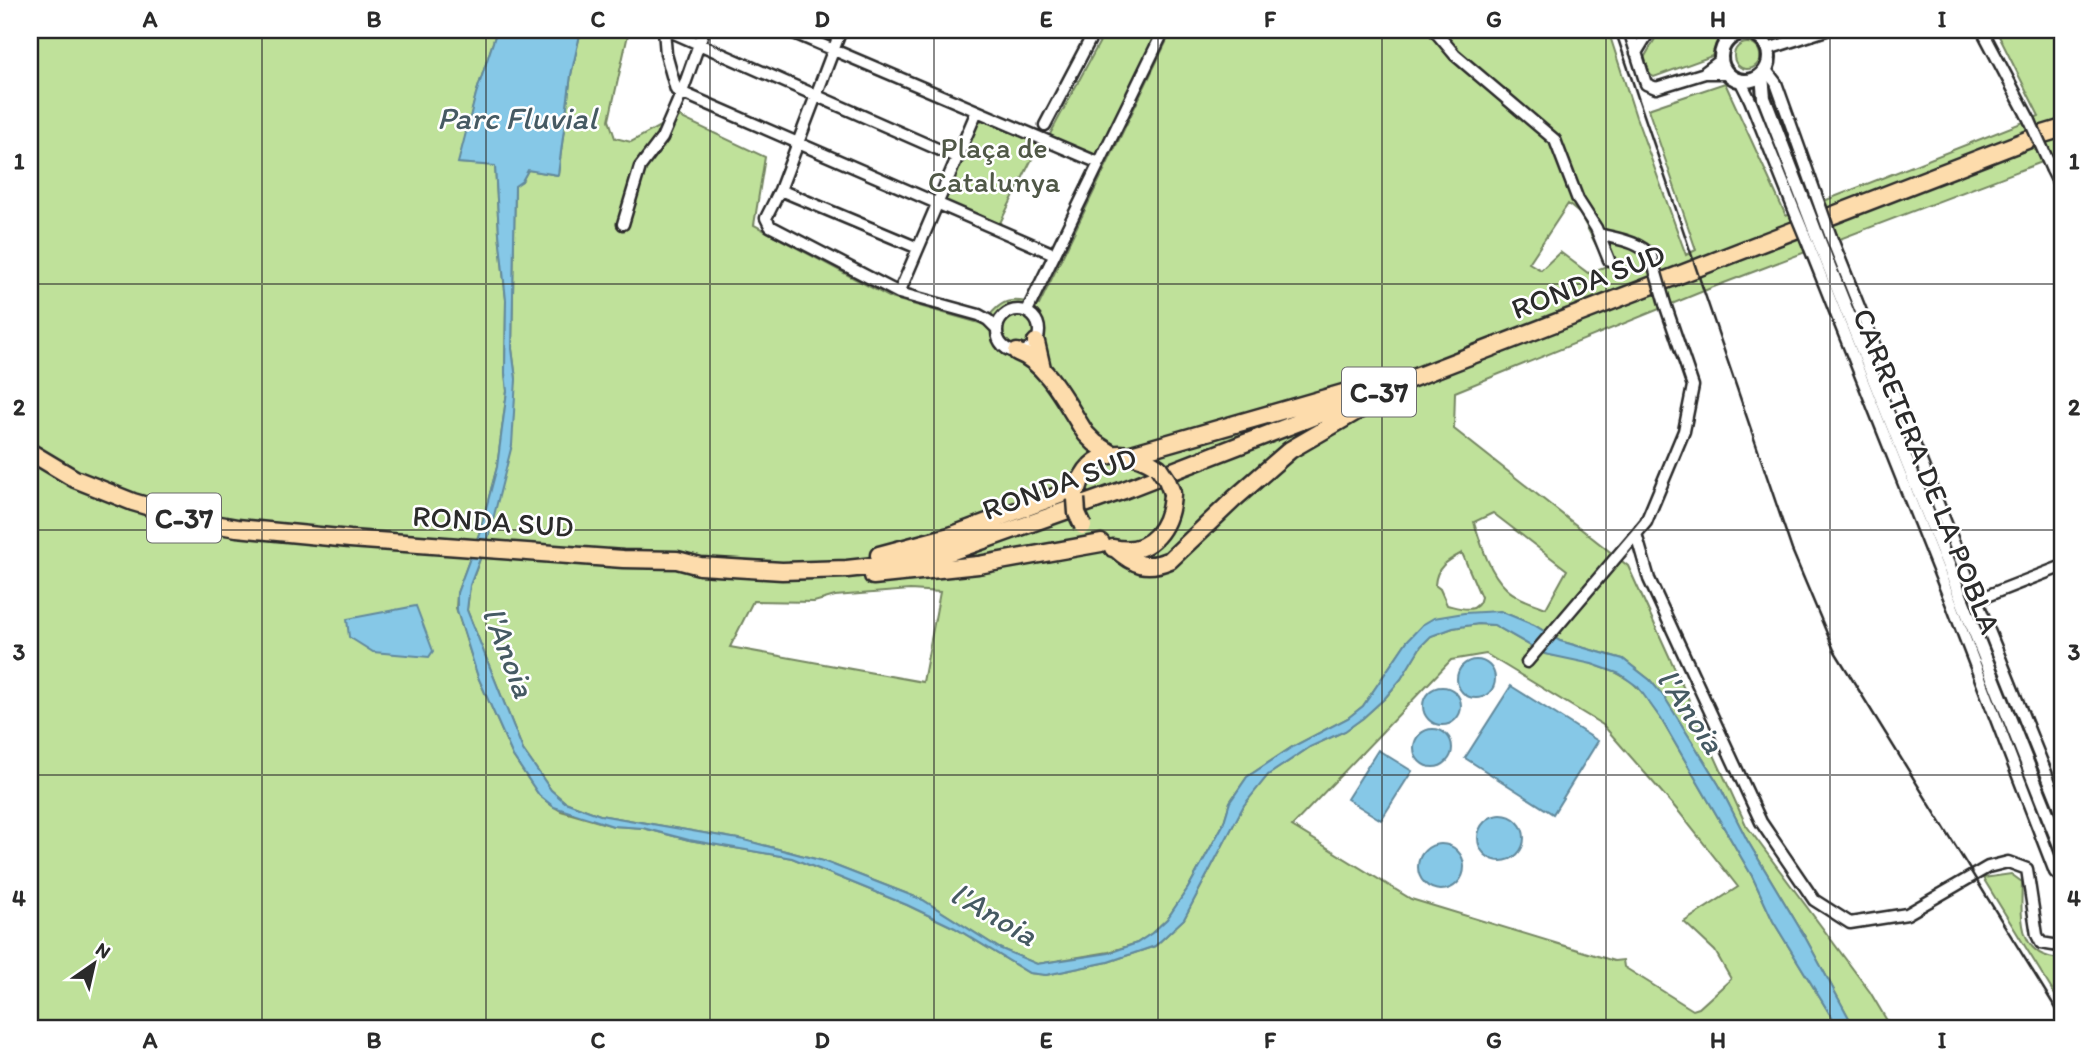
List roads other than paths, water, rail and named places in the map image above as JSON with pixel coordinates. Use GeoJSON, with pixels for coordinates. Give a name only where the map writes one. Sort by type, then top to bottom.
{"type":"FeatureCollection","features":[{"type":"Feature","properties":{"kind":"highway","name":"RONDA SUD"},"geometry":{"type":"LineString","coordinates":[[30,452],[75,479],[133,502],[197,521],[237,528],[782,571],[847,569],[901,563],[953,551],[1124,490],[2063,128]]}},
{"type":"Feature","properties":{"kind":"highway"},"geometry":{"type":"LineString","coordinates":[[1036,342],[1042,368]]}},
{"type":"Feature","properties":{"kind":"highway"},"geometry":{"type":"LineString","coordinates":[[700,566],[763,578],[907,574],[1108,546],[1135,548],[1152,541],[1162,533],[1171,511],[1172,493],[1160,468],[1143,457],[1112,454],[1095,443],[1086,434],[1042,368],[1028,356],[1017,352]]}},
{"type":"Feature","properties":{"kind":"highway"},"geometry":{"type":"LineString","coordinates":[[1130,454],[1402,376],[1435,370]]}},
{"type":"Feature","properties":{"kind":"highway"},"geometry":{"type":"LineString","coordinates":[[1086,434],[1090,446],[1086,472],[1076,499],[1077,513],[1083,526],[1133,563],[1145,567],[1158,565],[1170,560],[1290,450],[1349,414],[1415,385],[1435,370]]}},
{"type":"Feature","properties":{"kind":"highway"},"geometry":{"type":"LineString","coordinates":[[700,566],[845,562],[899,552],[1065,493],[1086,472],[1112,454]]}},
{"type":"Feature","properties":{"kind":"street"},"geometry":{"type":"LineString","coordinates":[[958,158],[665,30],[666,54],[676,90],[1054,254]]}},
{"type":"Feature","properties":{"kind":"street"},"geometry":{"type":"LineString","coordinates":[[623,224],[640,167],[662,138],[704,30]]}},
{"type":"Feature","properties":{"kind":"street"},"geometry":{"type":"LineString","coordinates":[[787,30],[1099,163]]}},
{"type":"Feature","properties":{"kind":"street"},"geometry":{"type":"LineString","coordinates":[[841,30],[780,190],[766,218],[771,226],[899,293],[979,315],[997,329]]}},
{"type":"Feature","properties":{"kind":"street"},"geometry":{"type":"LineString","coordinates":[[1045,125],[1096,30]]}},
{"type":"Feature","properties":{"kind":"street"},"geometry":{"type":"LineString","coordinates":[[1027,312],[1164,30]]}},
{"type":"Feature","properties":{"kind":"street"},"geometry":{"type":"LineString","coordinates":[[1434,30],[1455,55],[1555,140],[1578,200],[1599,234],[1609,260]]}},
{"type":"Feature","properties":{"kind":"street"},"geometry":{"type":"LineString","coordinates":[[1629,30],[1646,84],[1656,88],[1705,73],[1727,73],[1744,80],[1764,72],[1769,63],[1765,43],[1749,32],[1728,35],[1721,53],[1727,73]]}},
{"type":"Feature","properties":{"kind":"street"},"geometry":{"type":"LineString","coordinates":[[1636,53],[1650,30]]}},
{"type":"Feature","properties":{"kind":"street"},"geometry":{"type":"LineString","coordinates":[[1768,49],[1825,30]]}},
{"type":"Feature","properties":{"kind":"street"},"geometry":{"type":"LineString","coordinates":[[1982,30],[2030,121],[2063,192]]}},
{"type":"Feature","properties":{"kind":"street"},"geometry":{"type":"LineString","coordinates":[[1705,73],[1721,60]]}},
{"type":"Feature","properties":{"kind":"street","name":"CARRETERA DE LA POBLA"},"geometry":{"type":"LineString","coordinates":[[1764,72],[1764,98],[1808,211]]}},
{"type":"Feature","properties":{"kind":"street","name":"CARRETERA DE LA POBLA"},"geometry":{"type":"LineString","coordinates":[[1764,72],[1776,83],[1814,244],[2055,872],[2063,879]]}},
{"type":"Feature","properties":{"kind":"street","name":"CARRETERA DE LA POBLA"},"geometry":{"type":"LineString","coordinates":[[1744,80],[1764,98]]}},
{"type":"Feature","properties":{"kind":"street","name":"CARRETERA DE LA POBLA"},"geometry":{"type":"LineString","coordinates":[[1744,80],[1750,100],[1808,211],[1832,237],[2063,815]]}},
{"type":"Feature","properties":{"kind":"street"},"geometry":{"type":"LineString","coordinates":[[899,293],[977,111]]}},
{"type":"Feature","properties":{"kind":"street"},"geometry":{"type":"LineString","coordinates":[[780,190],[918,248]]}},
{"type":"Feature","properties":{"kind":"street"},"geometry":{"type":"LineString","coordinates":[[1529,658],[1646,522],[1684,431],[1693,386],[1651,256],[1636,244],[1599,234]]}},
{"type":"Feature","properties":{"kind":"street","name":"CARRETERA DE LA POBLA"},"geometry":{"type":"LineString","coordinates":[[1814,244],[2063,853]]}},
{"type":"Feature","properties":{"kind":"street"},"geometry":{"type":"LineString","coordinates":[[1020,309],[1027,312],[1033,315],[1039,328],[1036,342],[1028,349],[1017,352],[1004,347],[997,336],[1002,316],[1020,309]]}},
{"type":"Feature","properties":{"kind":"street"},"geometry":{"type":"LineString","coordinates":[[1636,534],[1649,579],[1755,810],[1814,900],[1850,923],[1907,914],[1988,867],[2008,862],[2026,869],[2037,935],[2041,943],[2059,946],[2063,944]]}},
{"type":"Feature","properties":{"kind":"street"},"geometry":{"type":"LineString","coordinates":[[1976,600],[2063,566]]}},
{"type":"Feature","properties":{"kind":"water","name":"Parc Fluvial"},"geometry":{"type":"Polygon","coordinates":[[[497,30],[581,30],[571,75],[558,175],[528,170],[522,181],[515,186],[512,349],[516,379],[512,445],[489,535],[470,585],[467,610],[523,750],[551,790],[565,802],[600,815],[744,840],[823,861],[923,900],[999,948],[1037,964],[1109,953],[1137,943],[1167,919],[1188,888],[1223,825],[1230,802],[1247,777],[1292,747],[1348,718],[1363,706],[1407,641],[1422,625],[1434,618],[1500,611],[1534,625],[1560,641],[1623,659],[1650,680],[1665,698],[1719,785],[1747,840],[1805,937],[1855,1029],[1839,1029],[1773,921],[1752,876],[1661,719],[1638,687],[1620,674],[1592,664],[1545,654],[1494,625],[1478,624],[1453,628],[1431,636],[1421,646],[1401,679],[1363,718],[1345,731],[1310,747],[1268,775],[1244,805],[1184,919],[1155,946],[1108,962],[1046,975],[1029,973],[955,928],[907,905],[792,858],[689,840],[643,828],[613,826],[554,807],[539,795],[513,756],[478,677],[457,610],[457,593],[480,531],[497,467],[507,391],[506,300],[495,166],[458,163],[476,94],[497,30]]]}},
{"type":"Feature","properties":{"kind":"water"},"geometry":{"type":"Polygon","coordinates":[[[416,606],[433,651],[429,657],[373,652],[349,637],[347,619],[416,606]]]}},
{"type":"Feature","properties":{"kind":"water"},"geometry":{"type":"Polygon","coordinates":[[[1476,660],[1489,666],[1495,679],[1489,692],[1476,698],[1463,692],[1457,679],[1463,666],[1476,660]]]}},
{"type":"Feature","properties":{"kind":"water"},"geometry":{"type":"Polygon","coordinates":[[[1511,686],[1598,741],[1553,814],[1465,758],[1511,686]]]}},
{"type":"Feature","properties":{"kind":"water"},"geometry":{"type":"Polygon","coordinates":[[[1442,687],[1455,693],[1461,706],[1455,719],[1442,725],[1429,719],[1423,706],[1429,693],[1442,687]]]}},
{"type":"Feature","properties":{"kind":"water"},"geometry":{"type":"Polygon","coordinates":[[[1433,729],[1446,735],[1452,748],[1446,761],[1433,767],[1420,761],[1414,748],[1420,735],[1433,729]]]}},
{"type":"Feature","properties":{"kind":"water"},"geometry":{"type":"Polygon","coordinates":[[[1378,750],[1412,771],[1381,820],[1347,799],[1378,750]]]}},
{"type":"Feature","properties":{"kind":"water"},"geometry":{"type":"Polygon","coordinates":[[[1501,815],[1517,822],[1524,838],[1517,854],[1501,861],[1485,854],[1478,838],[1485,822],[1501,815]]]}},
{"type":"Feature","properties":{"kind":"water"},"geometry":{"type":"Polygon","coordinates":[[[1441,844],[1457,851],[1464,867],[1457,883],[1441,890],[1425,883],[1418,867],[1425,851],[1441,844]]]}},
{"type":"Feature","properties":{"kind":"railway"},"geometry":{"type":"LineString","coordinates":[[1615,30],[1792,550],[1834,650],[2063,1020]]}},
{"type":"Feature","properties":{"kind":"park label","name":"Plaça de Catalunya"},"geometry":{"type":"Point","coordinates":[994,164]}},
{"type":"Feature","properties":{"kind":"water label","name":"l'Anoia"},"geometry":{"type":"Point","coordinates":[509,652]}},
{"type":"Feature","properties":{"kind":"water label","name":"l'Anoia"},"geometry":{"type":"Point","coordinates":[1691,711]}},
{"type":"Feature","properties":{"kind":"water label","name":"l'Anoia"},"geometry":{"type":"Point","coordinates":[994,914]}}]}
